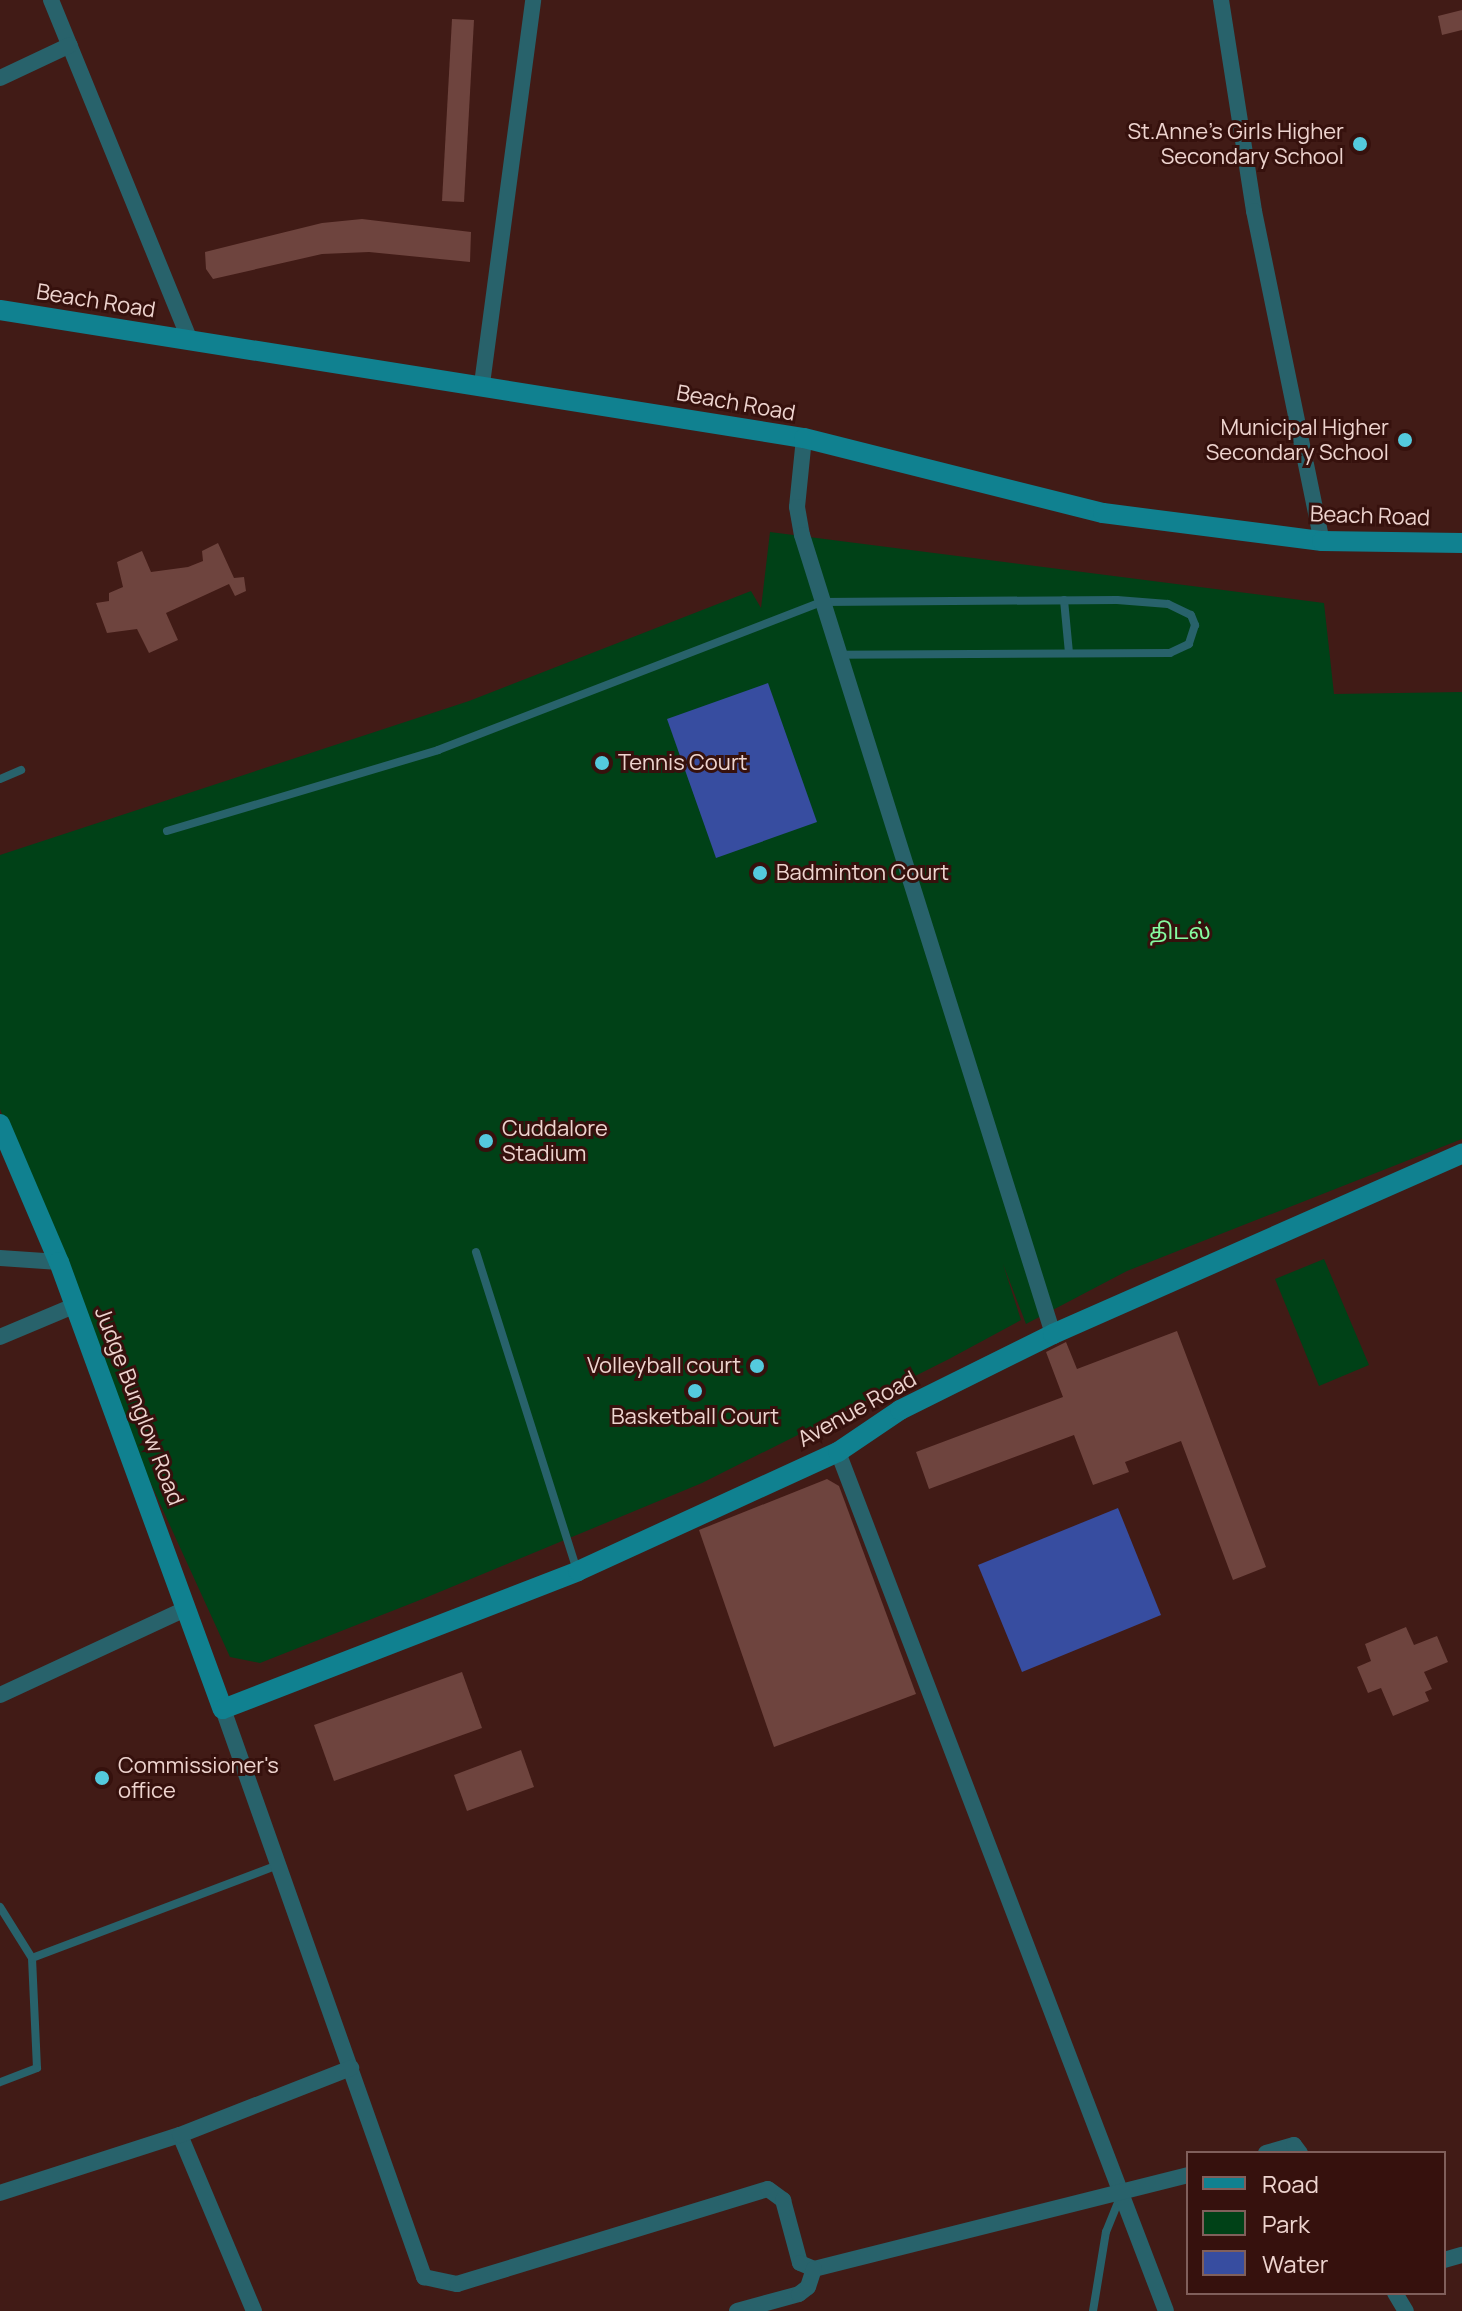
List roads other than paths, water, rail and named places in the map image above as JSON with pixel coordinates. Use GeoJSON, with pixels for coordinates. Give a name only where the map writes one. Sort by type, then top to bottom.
{"type":"FeatureCollection","features":[{"type":"Feature","properties":{"kind":"street"},"geometry":{"type":"LineString","coordinates":[[51,0],[189,339]]}},
{"type":"Feature","properties":{"kind":"street"},"geometry":{"type":"LineString","coordinates":[[482,384],[533,0]]}},
{"type":"Feature","properties":{"kind":"street"},"geometry":{"type":"LineString","coordinates":[[1221,0],[1254,211],[1322,541]]}},
{"type":"Feature","properties":{"kind":"street"},"geometry":{"type":"LineString","coordinates":[[0,78],[70,45]]}},
{"type":"Feature","properties":{"kind":"street","name":"Beach Road"},"geometry":{"type":"LineString","coordinates":[[0,310],[482,384],[804,438],[1103,513],[1322,541],[1462,543]]}},
{"type":"Feature","properties":{"kind":"street"},"geometry":{"type":"LineString","coordinates":[[804,438],[797,507],[821,602],[1053,1334]]}},
{"type":"Feature","properties":{"kind":"street","name":"Judge Bunglow Road"},"geometry":{"type":"LineString","coordinates":[[0,1124],[76,1305],[223,1709]]}},
{"type":"Feature","properties":{"kind":"street","name":"Avenue Road"},"geometry":{"type":"LineString","coordinates":[[223,1709],[578,1571],[838,1452],[900,1410],[1053,1334],[1462,1154]]}},
{"type":"Feature","properties":{"kind":"street"},"geometry":{"type":"LineString","coordinates":[[0,1258],[59,1262]]}},
{"type":"Feature","properties":{"kind":"street"},"geometry":{"type":"LineString","coordinates":[[0,1337],[76,1305]]}},
{"type":"Feature","properties":{"kind":"street"},"geometry":{"type":"LineString","coordinates":[[838,1452],[1166,2311]]}},
{"type":"Feature","properties":{"kind":"street"},"geometry":{"type":"LineString","coordinates":[[0,1695],[187,1608]]}},
{"type":"Feature","properties":{"kind":"street"},"geometry":{"type":"LineString","coordinates":[[223,1709],[275,1866],[351,2068],[424,2277],[440,2284],[457,2284],[768,2189],[783,2200],[800,2263],[814,2269],[1186,2176]]}},
{"type":"Feature","properties":{"kind":"street"},"geometry":{"type":"LineString","coordinates":[[0,2193],[180,2135],[351,2068]]}},
{"type":"Feature","properties":{"kind":"street"},"geometry":{"type":"LineString","coordinates":[[180,2135],[254,2311]]}},
{"type":"Feature","properties":{"kind":"street"},"geometry":{"type":"LineString","coordinates":[[1273,2151],[1294,2145],[1298,2151]]}},
{"type":"Feature","properties":{"kind":"street"},"geometry":{"type":"LineString","coordinates":[[737,2311],[799,2294],[808,2287],[814,2269]]}},
{"type":"Feature","properties":{"kind":"lane"},"geometry":{"type":"LineString","coordinates":[[1064,600],[1069,653]]}},
{"type":"Feature","properties":{"kind":"lane"},"geometry":{"type":"LineString","coordinates":[[167,831],[438,750],[821,602],[1064,600],[1168,604],[1191,615],[1195,625],[1189,644],[1170,653],[838,655]]}},
{"type":"Feature","properties":{"kind":"lane"},"geometry":{"type":"LineString","coordinates":[[0,779],[21,770]]}},
{"type":"Feature","properties":{"kind":"lane"},"geometry":{"type":"LineString","coordinates":[[476,1252],[578,1571]]}},
{"type":"Feature","properties":{"kind":"lane"},"geometry":{"type":"LineString","coordinates":[[32,1958],[275,1866]]}},
{"type":"Feature","properties":{"kind":"lane"},"geometry":{"type":"LineString","coordinates":[[0,1907],[32,1958],[37,2068],[0,2082]]}},
{"type":"Feature","properties":{"kind":"lane"},"geometry":{"type":"LineString","coordinates":[[1093,2311],[1106,2232],[1122,2194]]}},
{"type":"Feature","properties":{"kind":"water"},"geometry":{"type":"Polygon","coordinates":[[[768,683],[817,822],[716,858],[667,719],[768,683]]]}},
{"type":"Feature","properties":{"kind":"water"},"geometry":{"type":"Polygon","coordinates":[[[1118,1508],[1161,1615],[1022,1672],[978,1565],[1118,1508]]]}},
{"type":"Feature","properties":{"kind":"place","name":"St.Anne's Girls Higher Secondary School"},"geometry":{"type":"Point","coordinates":[1360,144]}},
{"type":"Feature","properties":{"kind":"place","name":"Municipal Higher Secondary School"},"geometry":{"type":"Point","coordinates":[1405,440]}},
{"type":"Feature","properties":{"kind":"place","name":"Tennis Court"},"geometry":{"type":"Point","coordinates":[602,763]}},
{"type":"Feature","properties":{"kind":"place","name":"Badminton Court"},"geometry":{"type":"Point","coordinates":[760,873]}},
{"type":"Feature","properties":{"kind":"place","name":"Cuddalore Stadium"},"geometry":{"type":"Point","coordinates":[486,1141]}},
{"type":"Feature","properties":{"kind":"place","name":"Volleyball court"},"geometry":{"type":"Point","coordinates":[757,1366]}},
{"type":"Feature","properties":{"kind":"place","name":"Basketball Court"},"geometry":{"type":"Point","coordinates":[695,1391]}},
{"type":"Feature","properties":{"kind":"place","name":"Commissioner's office"},"geometry":{"type":"Point","coordinates":[102,1778]}},
{"type":"Feature","properties":{"kind":"park label","name":"திடல்"},"geometry":{"type":"Point","coordinates":[1180,932]}}]}
